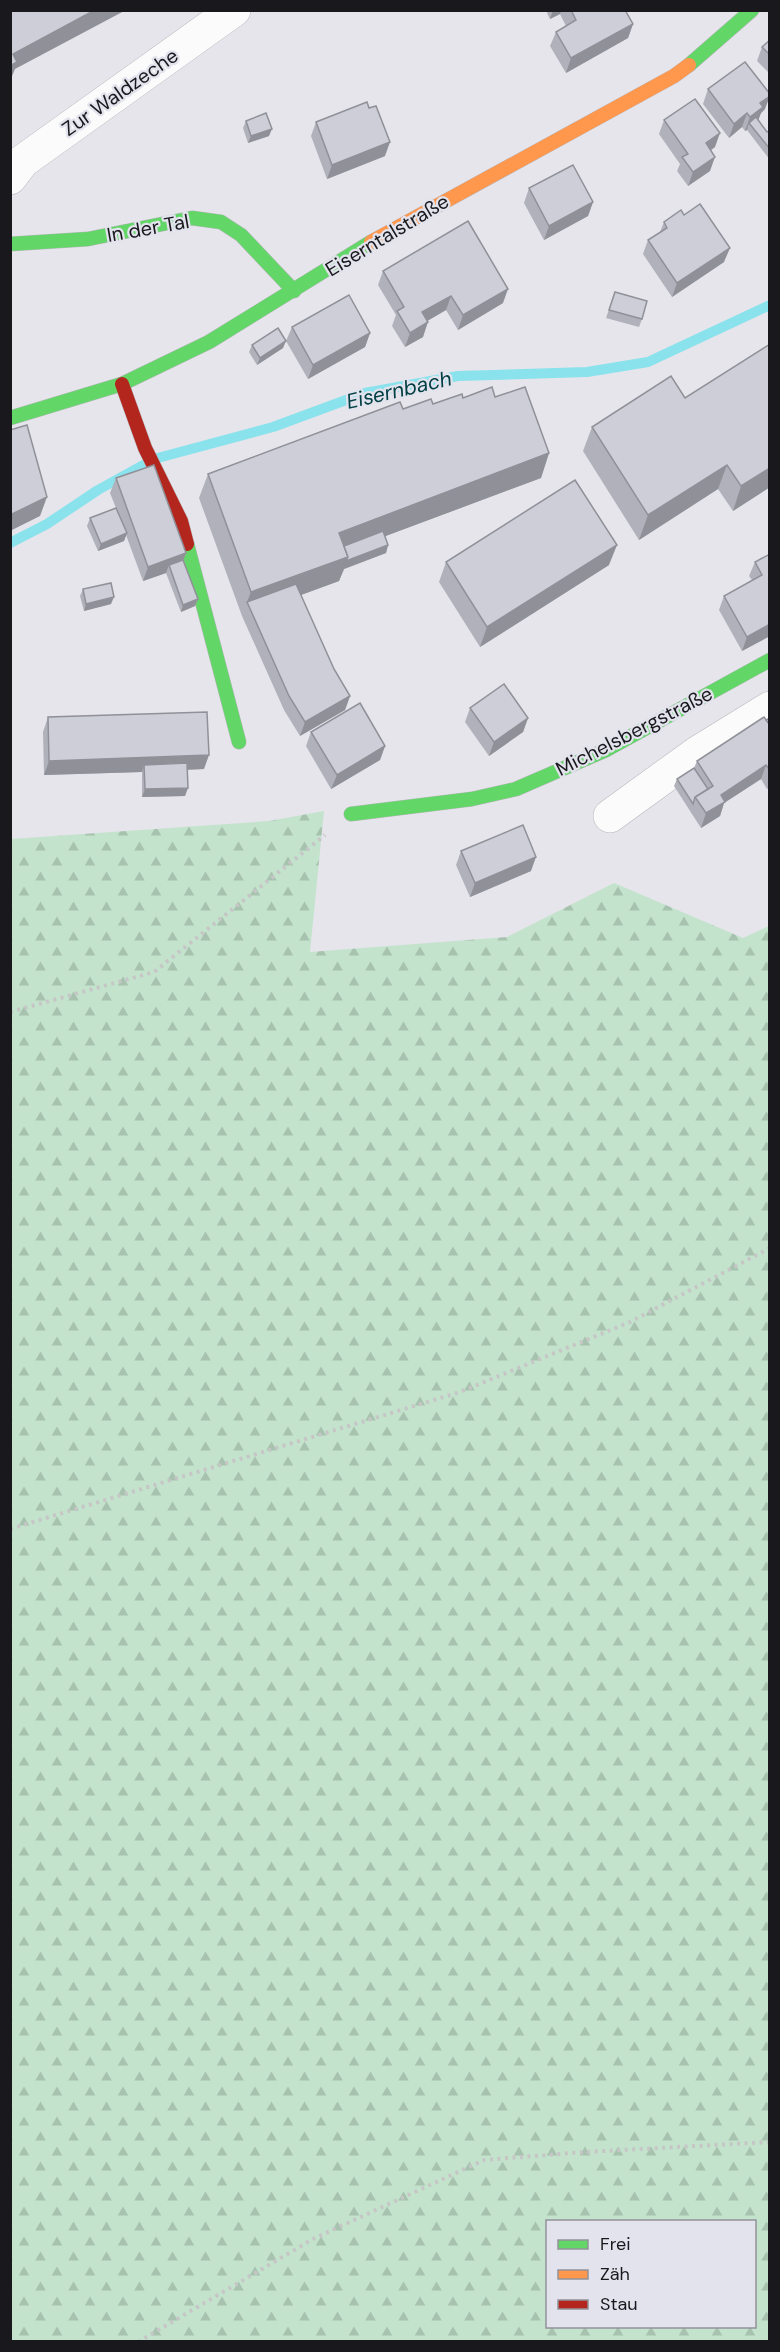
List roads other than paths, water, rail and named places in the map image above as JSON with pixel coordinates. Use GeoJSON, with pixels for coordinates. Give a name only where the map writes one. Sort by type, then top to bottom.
{"type":"FeatureCollection","features":[{"type":"Feature","properties":{"kind":"street","name":"Zur Waldzeche"},"geometry":{"type":"LineString","coordinates":[[10,178],[23,161],[234,10]]}},
{"type":"Feature","properties":{"kind":"street","name":"Eiserntalstraße"},"geometry":{"type":"LineString","coordinates":[[10,418],[122,384],[209,342],[391,230],[674,76],[699,58],[745,13]]}},
{"type":"Feature","properties":{"kind":"street","name":"In der Tal"},"geometry":{"type":"LineString","coordinates":[[10,244],[88,239],[192,218],[221,222],[241,235],[294,291]]}},
{"type":"Feature","properties":{"kind":"street"},"geometry":{"type":"LineString","coordinates":[[122,384],[145,448],[180,521],[239,742]]}},
{"type":"Feature","properties":{"kind":"street","name":"Michelsbergstraße"},"geometry":{"type":"LineString","coordinates":[[351,814],[472,799],[516,789],[606,750],[770,660]]}},
{"type":"Feature","properties":{"kind":"street"},"geometry":{"type":"LineString","coordinates":[[610,816],[697,753],[770,708]]}},
{"type":"Feature","properties":{"kind":"waterway","name":"Eisernbach"},"geometry":{"type":"LineString","coordinates":[[10,543],[47,524],[98,490],[154,459],[273,427],[365,393],[458,376],[587,372],[648,362],[770,305]]}}]}
